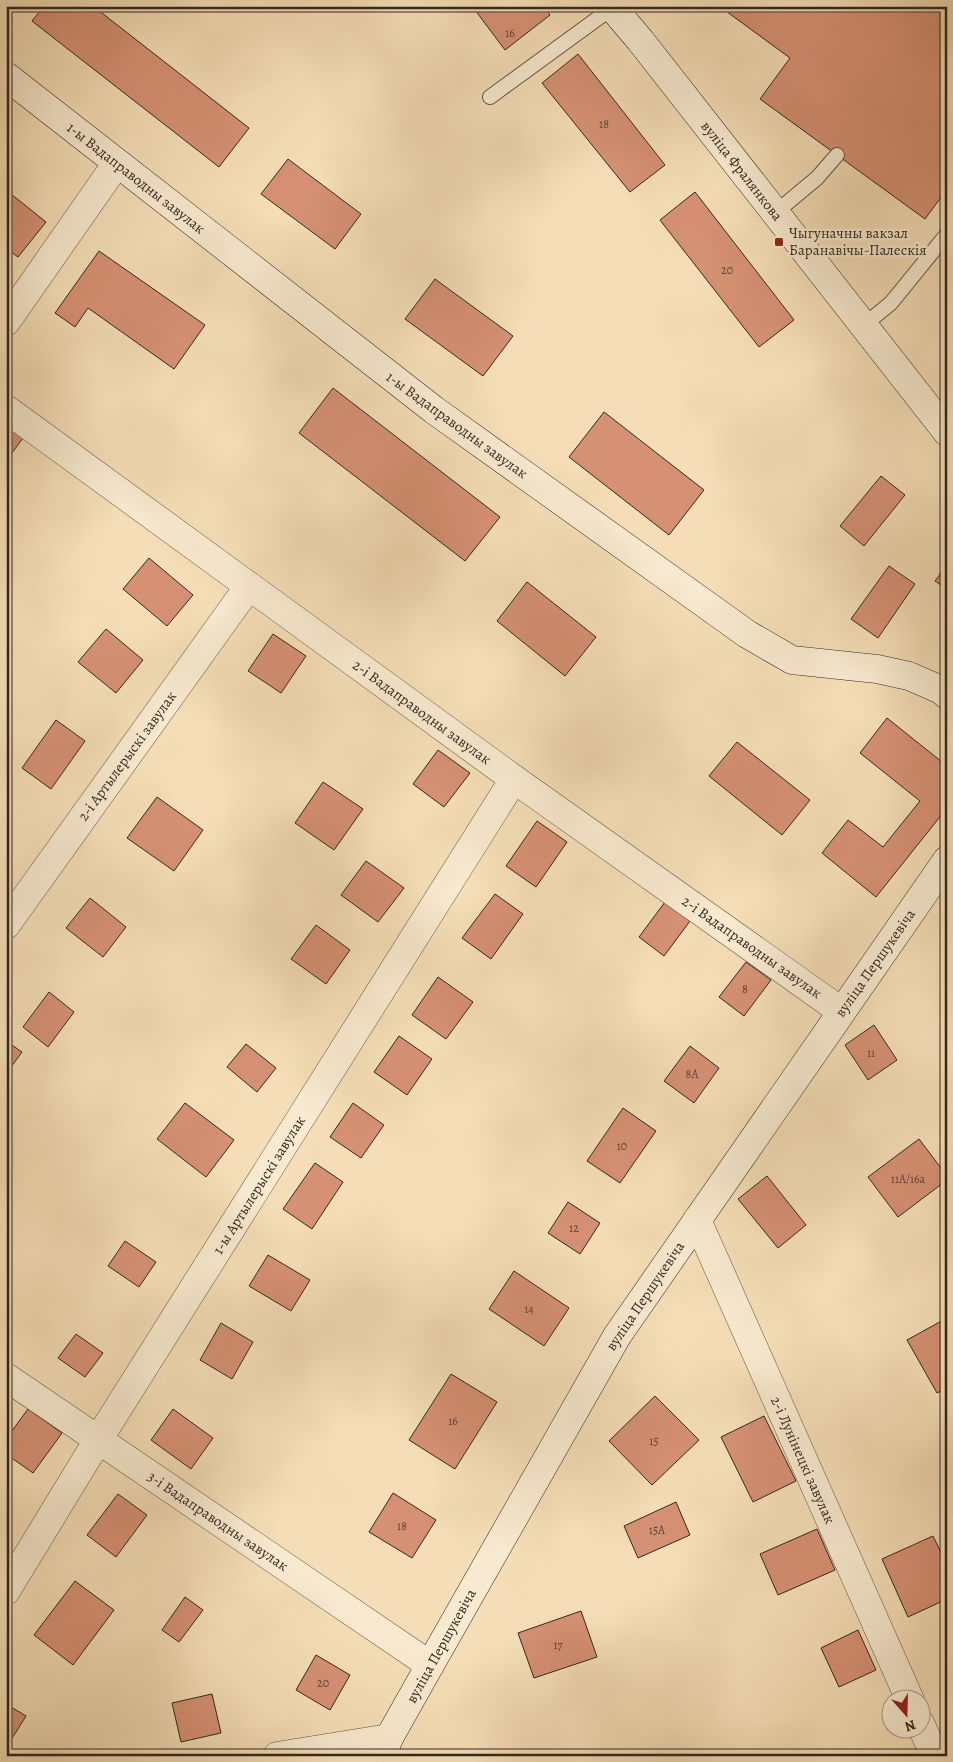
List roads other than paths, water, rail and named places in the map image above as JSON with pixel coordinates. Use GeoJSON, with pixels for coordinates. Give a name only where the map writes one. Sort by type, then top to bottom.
{"type":"FeatureCollection","features":[{"type":"Feature","properties":{"kind":"street","name":"вуліца Фралянкова"},"geometry":{"type":"LineString","coordinates":[[612,7],[640,40],[947,432]]}},
{"type":"Feature","properties":{"kind":"street","name":"1-ы Вадаправодны завулак"},"geometry":{"type":"LineString","coordinates":[[6,76],[434,410],[748,634],[792,660],[877,670],[909,676],[941,690],[947,695]]}},
{"type":"Feature","properties":{"kind":"street"},"geometry":{"type":"LineString","coordinates":[[6,322],[118,163]]}},
{"type":"Feature","properties":{"kind":"street","name":"2-і Вадаправодны завулак"},"geometry":{"type":"LineString","coordinates":[[6,409],[514,780],[841,1011]]}},
{"type":"Feature","properties":{"kind":"street","name":"2-і Артылерыскі завулак"},"geometry":{"type":"LineString","coordinates":[[6,925],[248,586]]}},
{"type":"Feature","properties":{"kind":"street","name":"1-ы Артылерыскі завулак"},"geometry":{"type":"LineString","coordinates":[[6,1591],[98,1440],[514,780]]}},
{"type":"Feature","properties":{"kind":"street","name":"вуліца Першукевіча"},"geometry":{"type":"LineString","coordinates":[[386,1747],[430,1665],[617,1336],[947,860]]}},
{"type":"Feature","properties":{"kind":"street","name":"2-і Лунінецкі завулак"},"geometry":{"type":"LineString","coordinates":[[697,1220],[906,1690]]}},
{"type":"Feature","properties":{"kind":"street","name":"3-і Вадаправодны завулак"},"geometry":{"type":"LineString","coordinates":[[6,1377],[430,1665]]}},
{"type":"Feature","properties":{"kind":"street"},"geometry":{"type":"LineString","coordinates":[[928,1740],[935,1756]]}},
{"type":"Feature","properties":{"kind":"street"},"geometry":{"type":"LineString","coordinates":[[277,1756],[386,1747]]}},
{"type":"Feature","properties":{"kind":"lane"},"geometry":{"type":"LineString","coordinates":[[490,97],[612,7]]}},
{"type":"Feature","properties":{"kind":"lane"},"geometry":{"type":"LineString","coordinates":[[775,213],[817,178],[837,155]]}},
{"type":"Feature","properties":{"kind":"lane"},"geometry":{"type":"LineString","coordinates":[[863,326],[891,303],[947,234]]}},
{"type":"Feature","properties":{"kind":"place","name":"Чыгуначны вакзал Баранавічы-Палескія"},"geometry":{"type":"Point","coordinates":[779,242]}}]}
